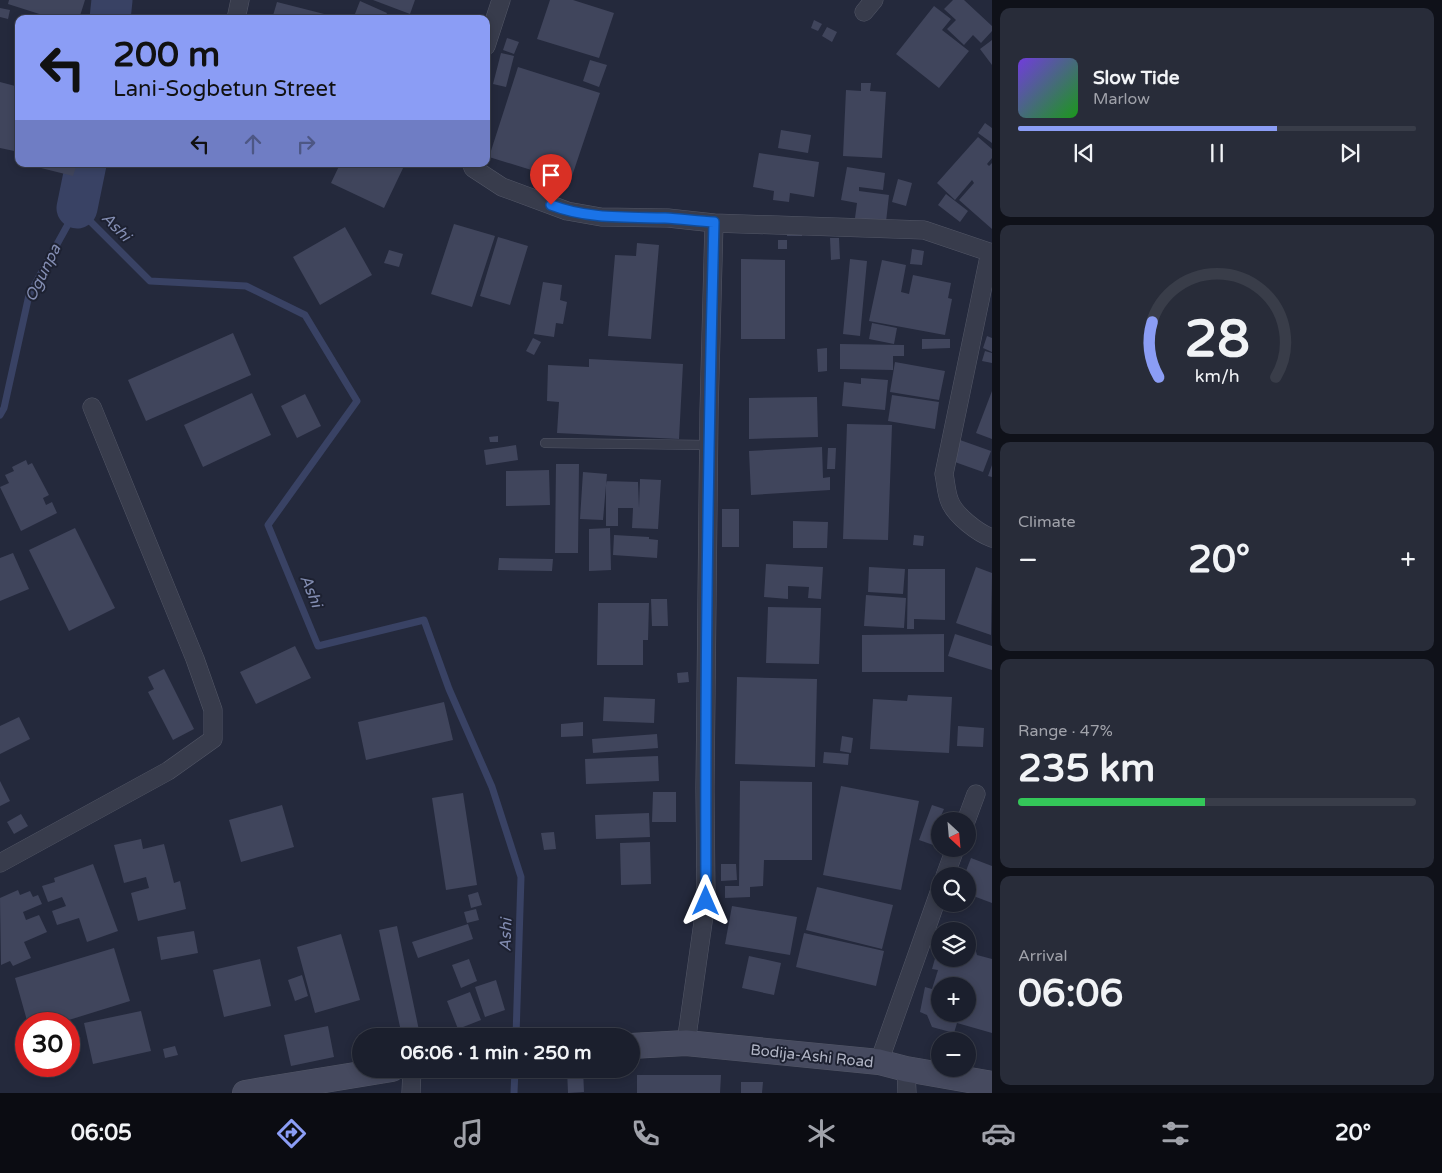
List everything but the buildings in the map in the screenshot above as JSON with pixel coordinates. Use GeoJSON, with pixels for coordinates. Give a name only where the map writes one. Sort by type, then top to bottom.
{"type":"FeatureCollection","features":[{"type":"Feature","properties":{"kind":"street"},"geometry":{"type":"LineString","coordinates":[[237,15],[240,0]]}},
{"type":"Feature","properties":{"kind":"street"},"geometry":{"type":"LineString","coordinates":[[490,34],[501,0]]}},
{"type":"Feature","properties":{"kind":"street"},"geometry":{"type":"LineString","coordinates":[[473,167],[502,187],[567,211],[601,217],[668,218],[714,222],[924,230],[991,252],[944,474],[950,502],[965,521],[984,535],[992,538]]}},
{"type":"Feature","properties":{"kind":"street"},"geometry":{"type":"LineString","coordinates":[[686,1043],[706,901],[705,788],[709,445],[714,222]]}},
{"type":"Feature","properties":{"kind":"street"},"geometry":{"type":"LineString","coordinates":[[0,863],[168,771],[213,738],[213,710],[198,667],[92,407]]}},
{"type":"Feature","properties":{"kind":"street"},"geometry":{"type":"LineString","coordinates":[[969,812],[976,794]]}},
{"type":"Feature","properties":{"kind":"street"},"geometry":{"type":"LineString","coordinates":[[879,1062],[932,912]]}},
{"type":"Feature","properties":{"kind":"street","name":"Bodija-Ashi Road"},"geometry":{"type":"LineString","coordinates":[[640,1046],[686,1043],[879,1062],[906,1069],[992,1084]]}},
{"type":"Feature","properties":{"kind":"street"},"geometry":{"type":"LineString","coordinates":[[906,1069],[907,1093]]}},
{"type":"Feature","properties":{"kind":"street"},"geometry":{"type":"LineString","coordinates":[[245,1093],[352,1076]]}},
{"type":"Feature","properties":{"kind":"street"},"geometry":{"type":"LineString","coordinates":[[411,1093],[412,1078]]}},
{"type":"Feature","properties":{"kind":"lane"},"geometry":{"type":"LineString","coordinates":[[545,443],[709,445]]}},
{"type":"Feature","properties":{"kind":"waterway","name":"Ogunpa"},"geometry":{"type":"LineString","coordinates":[[110,15],[112,0]]}},
{"type":"Feature","properties":{"kind":"waterway","name":"Ogunpa"},"geometry":{"type":"LineString","coordinates":[[77,208],[85,167]]}},
{"type":"Feature","properties":{"kind":"waterway","name":"Ashi"},"geometry":{"type":"LineString","coordinates":[[0,415],[4,408],[29,295],[77,208],[150,281],[246,286],[305,315],[357,401],[268,525],[318,646],[424,620],[449,689],[492,787],[521,877],[516,1028]]}},
{"type":"Feature","properties":{"kind":"waterway","name":"Ashi"},"geometry":{"type":"LineString","coordinates":[[514,1093],[515,1078]]}},
{"type":"Feature","properties":{"kind":"route"},"geometry":{"type":"LineString","coordinates":[[551,205],[567,211],[601,217],[668,218],[714,222],[709,412],[705,788],[706,901]]}}]}
